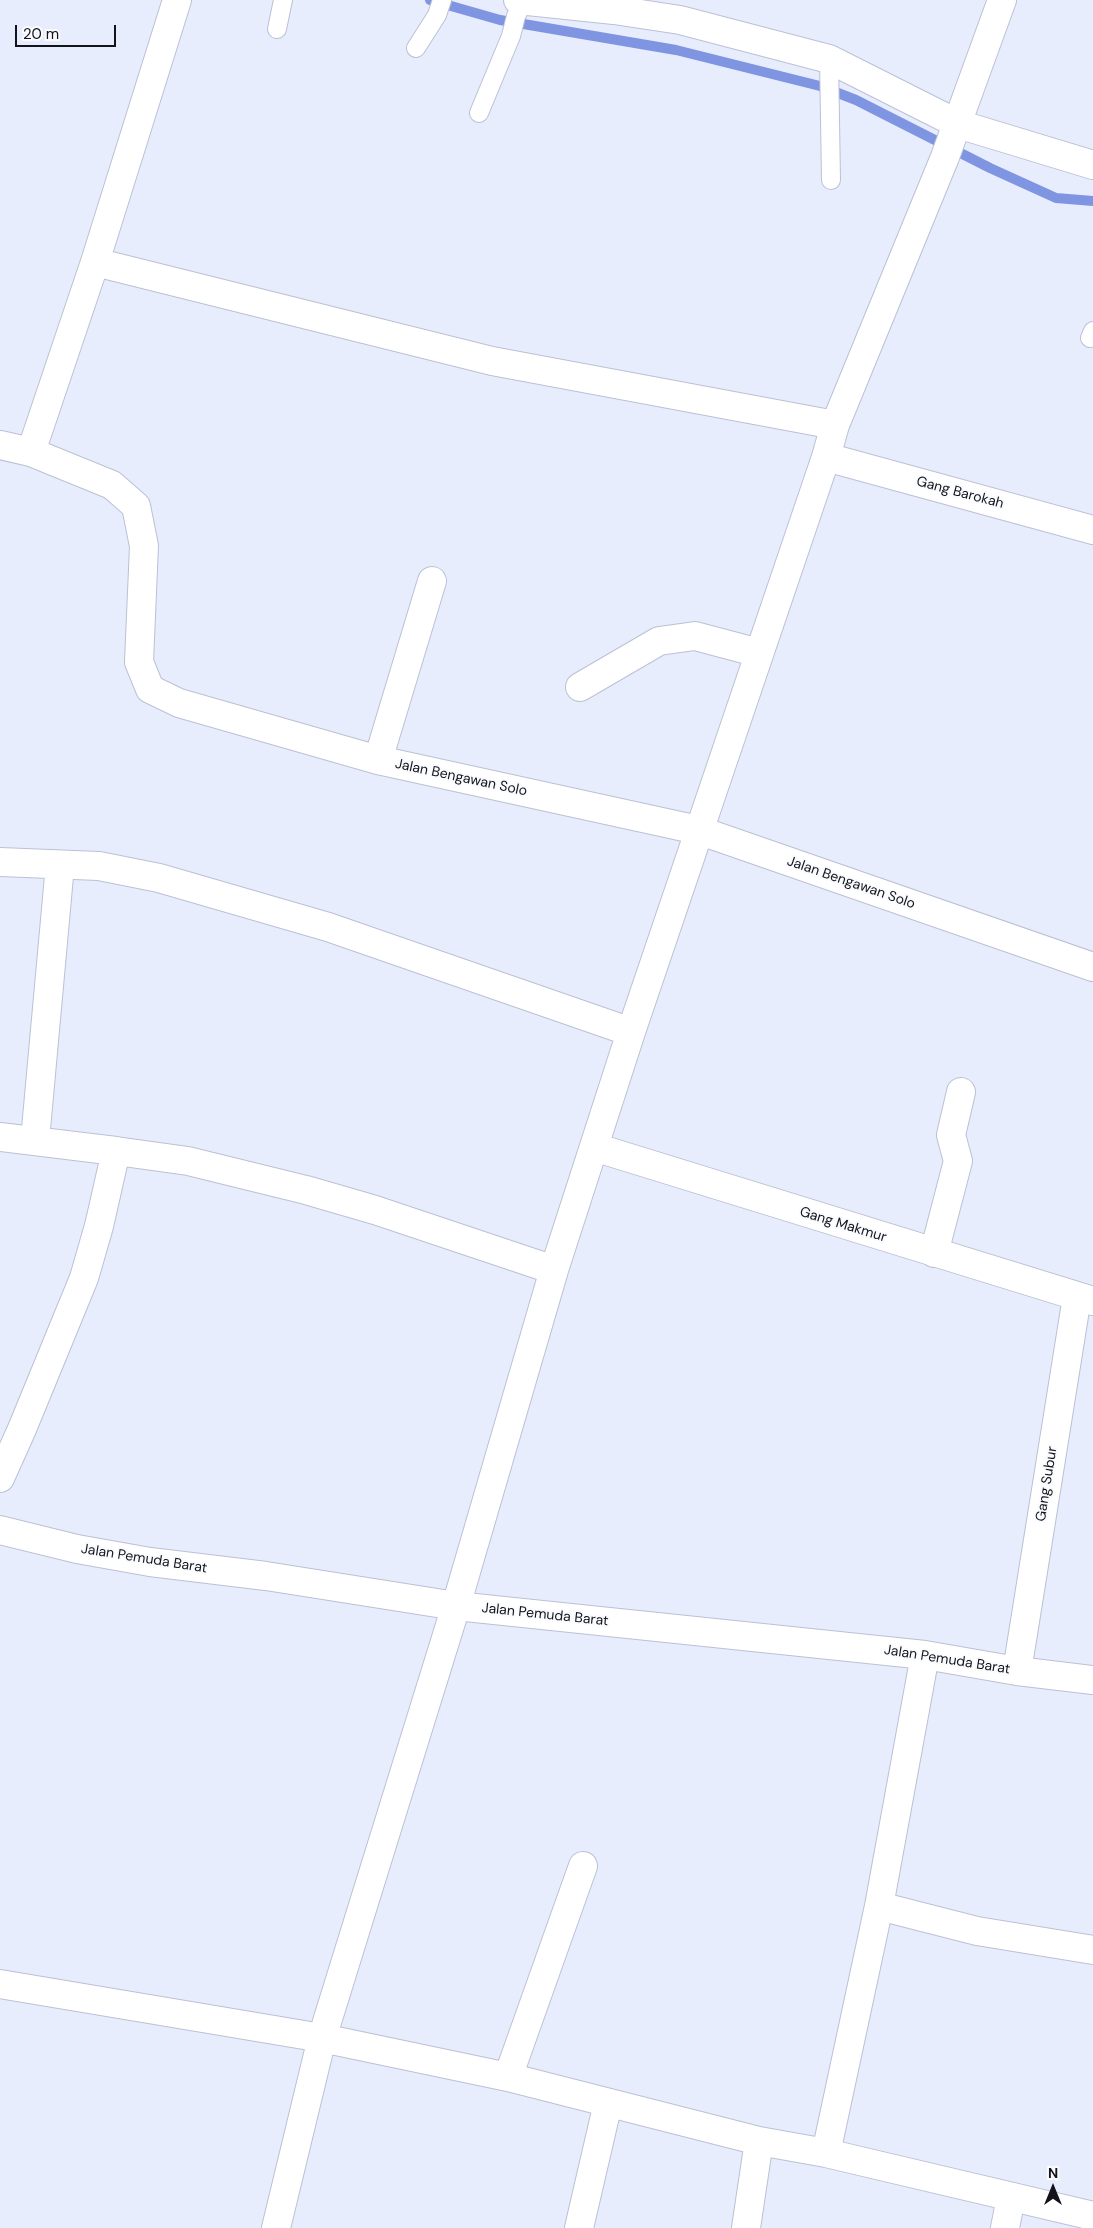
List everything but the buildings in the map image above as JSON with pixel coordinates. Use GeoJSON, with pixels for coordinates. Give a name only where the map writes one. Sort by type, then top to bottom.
{"type":"FeatureCollection","features":[{"type":"Feature","properties":{"kind":"street"},"geometry":{"type":"LineString","coordinates":[[31,452],[95,262],[177,0]]}},
{"type":"Feature","properties":{"kind":"street"},"geometry":{"type":"LineString","coordinates":[[276,2228],[322,2038],[456,1606],[554,1270],[631,1032],[826,457],[835,425],[952,138],[1002,0]]}},
{"type":"Feature","properties":{"kind":"street"},"geometry":{"type":"LineString","coordinates":[[519,6],[614,10],[680,20],[828,65],[952,138],[1093,165]]}},
{"type":"Feature","properties":{"kind":"street"},"geometry":{"type":"LineString","coordinates":[[95,262],[492,361],[835,425]]}},
{"type":"Feature","properties":{"kind":"street","name":"Jalan Bengawan Solo"},"geometry":{"type":"LineString","coordinates":[[0,445],[31,452],[112,485],[136,506],[144,546],[139,662],[150,689],[179,703],[378,760],[698,830],[1093,967]]}},
{"type":"Feature","properties":{"kind":"street","name":"Gang Barokah"},"geometry":{"type":"LineString","coordinates":[[826,457],[1093,530]]}},
{"type":"Feature","properties":{"kind":"street"},"geometry":{"type":"LineString","coordinates":[[378,760],[432,581]]}},
{"type":"Feature","properties":{"kind":"street"},"geometry":{"type":"LineString","coordinates":[[580,687],[659,641],[695,636],[759,653]]}},
{"type":"Feature","properties":{"kind":"street"},"geometry":{"type":"LineString","coordinates":[[0,862],[99,866],[159,878],[328,927],[631,1032]]}},
{"type":"Feature","properties":{"kind":"street"},"geometry":{"type":"LineString","coordinates":[[35,1140],[60,865]]}},
{"type":"Feature","properties":{"kind":"street"},"geometry":{"type":"LineString","coordinates":[[934,1253],[958,1161],[951,1135],[961,1092]]}},
{"type":"Feature","properties":{"kind":"street"},"geometry":{"type":"LineString","coordinates":[[0,1137],[116,1150],[188,1161],[306,1190],[376,1210],[554,1270]]}},
{"type":"Feature","properties":{"kind":"street","name":"Gang Makmur"},"geometry":{"type":"LineString","coordinates":[[594,1147],[1085,1299]]}},
{"type":"Feature","properties":{"kind":"street"},"geometry":{"type":"LineString","coordinates":[[0,1478],[22,1430],[84,1278],[99,1226],[116,1150]]}},
{"type":"Feature","properties":{"kind":"street","name":"Gang Subur"},"geometry":{"type":"LineString","coordinates":[[1017,1671],[1085,1299]]}},
{"type":"Feature","properties":{"kind":"street","name":"Jalan Pemuda Barat"},"geometry":{"type":"LineString","coordinates":[[0,1530],[76,1549],[150,1562],[266,1576],[456,1606],[925,1655],[1017,1671],[1093,1680]]}},
{"type":"Feature","properties":{"kind":"street"},"geometry":{"type":"LineString","coordinates":[[826,2153],[880,1906],[925,1655]]}},
{"type":"Feature","properties":{"kind":"street"},"geometry":{"type":"LineString","coordinates":[[508,2077],[583,1866]]}},
{"type":"Feature","properties":{"kind":"street"},"geometry":{"type":"LineString","coordinates":[[880,1906],[977,1931],[1093,1950]]}},
{"type":"Feature","properties":{"kind":"street"},"geometry":{"type":"LineString","coordinates":[[0,1984],[322,2038],[508,2077],[759,2141],[826,2153],[1093,2216]]}},
{"type":"Feature","properties":{"kind":"street"},"geometry":{"type":"LineString","coordinates":[[579,2228],[608,2103]]}},
{"type":"Feature","properties":{"kind":"street"},"geometry":{"type":"LineString","coordinates":[[746,2228],[759,2141]]}},
{"type":"Feature","properties":{"kind":"street"},"geometry":{"type":"LineString","coordinates":[[1005,2228],[1011,2197]]}},
{"type":"Feature","properties":{"kind":"lane"},"geometry":{"type":"LineString","coordinates":[[276,29],[283,0]]}},
{"type":"Feature","properties":{"kind":"lane"},"geometry":{"type":"LineString","coordinates":[[479,113],[511,36],[519,6]]}},
{"type":"Feature","properties":{"kind":"lane"},"geometry":{"type":"LineString","coordinates":[[416,48],[440,8]]}},
{"type":"Feature","properties":{"kind":"lane"},"geometry":{"type":"LineString","coordinates":[[828,65],[831,180]]}},
{"type":"Feature","properties":{"kind":"waterway"},"geometry":{"type":"LineString","coordinates":[[430,0],[500,20],[676,50],[820,86],[856,100],[990,168],[1056,198],[1093,201]]}}]}
